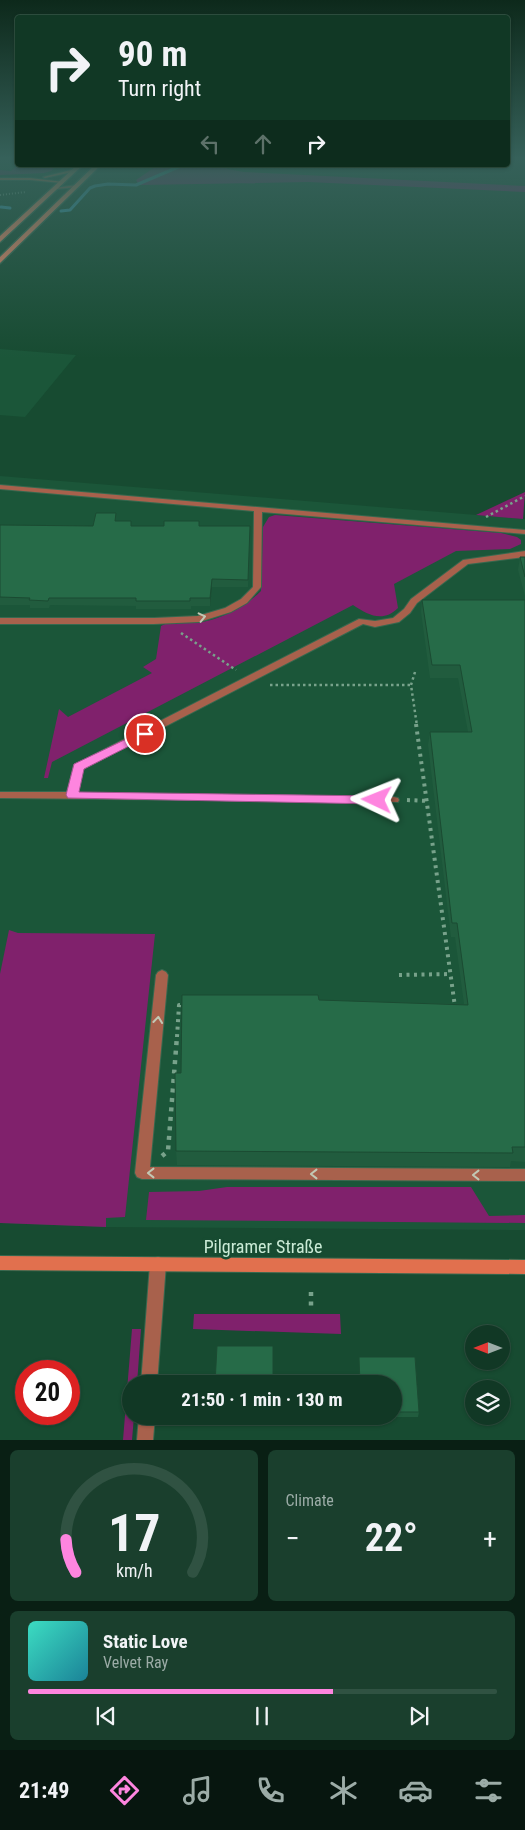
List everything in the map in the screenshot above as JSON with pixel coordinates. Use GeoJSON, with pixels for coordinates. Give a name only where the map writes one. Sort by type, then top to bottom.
{"type":"FeatureCollection","features":[{"type":"Feature","properties":{"kind":"main road"},"geometry":{"type":"LineString","coordinates":[[0,240],[17,224]]}},
{"type":"Feature","properties":{"kind":"main road"},"geometry":{"type":"LineString","coordinates":[[0,261],[38,224]]}},
{"type":"Feature","properties":{"kind":"street"},"geometry":{"type":"LineString","coordinates":[[0,487],[525,532]]}},
{"type":"Feature","properties":{"kind":"street"},"geometry":{"type":"LineString","coordinates":[[0,621],[154,621],[199,619],[228,610],[244,601],[257,587],[258,509]]}},
{"type":"Feature","properties":{"kind":"street"},"geometry":{"type":"LineString","coordinates":[[72,795],[78,767],[132,741],[362,620],[375,624],[396,620],[407,611],[414,601],[466,562],[525,554]]}},
{"type":"Feature","properties":{"kind":"street"},"geometry":{"type":"LineString","coordinates":[[0,795],[394,800]]}},
{"type":"Feature","properties":{"kind":"street"},"geometry":{"type":"LineString","coordinates":[[162,975],[142,1173],[525,1175]]}},
{"type":"Feature","properties":{"kind":"street","name":"Pilgramer Straße"},"geometry":{"type":"LineString","coordinates":[[0,1263],[525,1267]]}},
{"type":"Feature","properties":{"kind":"street"},"geometry":{"type":"LineString","coordinates":[[151,1375],[158,1264]]}},
{"type":"Feature","properties":{"kind":"street"},"geometry":{"type":"LineString","coordinates":[[145,1440],[146,1425]]}},
{"type":"Feature","properties":{"kind":"path"},"geometry":{"type":"LineString","coordinates":[[480,527],[482,520],[491,513],[525,496]]}},
{"type":"Feature","properties":{"kind":"path"},"geometry":{"type":"LineString","coordinates":[[414,672],[411,685],[456,1007],[446,1007]]}},
{"type":"Feature","properties":{"kind":"path"},"geometry":{"type":"LineString","coordinates":[[394,800],[428,801]]}},
{"type":"Feature","properties":{"kind":"path"},"geometry":{"type":"LineString","coordinates":[[399,975],[451,974]]}},
{"type":"Feature","properties":{"kind":"path"},"geometry":{"type":"LineString","coordinates":[[142,1173],[168,1151],[179,1005],[189,1005]]}},
{"type":"Feature","properties":{"kind":"path"},"geometry":{"type":"LineString","coordinates":[[311,1292],[311,1307]]}},
{"type":"Feature","properties":{"kind":"shaded area"},"geometry":{"type":"Polygon","coordinates":[[[0,349],[76,355],[25,417],[0,415],[0,349]]]}},
{"type":"Feature","properties":{"kind":"shaded area"},"geometry":{"type":"Polygon","coordinates":[[[0,476],[525,519],[525,1230],[106,1227],[0,1223],[0,476]]]}},
{"type":"Feature","properties":{"kind":"shaded area"},"geometry":{"type":"Polygon","coordinates":[[[525,492],[523,519],[476,515],[525,492]]]}},
{"type":"Feature","properties":{"kind":"shaded area"},"geometry":{"type":"Polygon","coordinates":[[[275,515],[501,533],[517,537],[521,540],[521,544],[510,549],[456,551],[394,584],[398,608],[392,613],[376,616],[364,612],[353,605],[52,762],[48,778],[44,778],[59,709],[68,717],[152,673],[143,667],[156,659],[161,626],[173,622],[204,622],[222,616],[239,608],[261,591],[263,527],[269,517],[275,515]]]}},
{"type":"Feature","properties":{"kind":"shaded area"},"geometry":{"type":"Polygon","coordinates":[[[9,930],[18,933],[155,934],[125,1217],[106,1218],[106,1227],[0,1223],[0,974],[9,930]]]}},
{"type":"Feature","properties":{"kind":"shaded area"},"geometry":{"type":"Polygon","coordinates":[[[227,1187],[471,1187],[489,1216],[525,1215],[525,1223],[146,1220],[149,1192],[199,1191],[227,1187]]]}},
{"type":"Feature","properties":{"kind":"shaded area"},"geometry":{"type":"Polygon","coordinates":[[[194,1314],[340,1314],[341,1334],[193,1329],[194,1314]]]}},
{"type":"Feature","properties":{"kind":"shaded area"},"geometry":{"type":"Polygon","coordinates":[[[132,1329],[141,1329],[138,1375],[128,1375],[132,1329]]]}},
{"type":"Feature","properties":{"kind":"shaded area"},"geometry":{"type":"Polygon","coordinates":[[[124,1425],[133,1425],[132,1440],[123,1440],[124,1425]]]}},
{"type":"Feature","properties":{"kind":"building"},"geometry":{"type":"Polygon","coordinates":[[[96,513],[116,513],[115,521],[131,521],[131,526],[164,526],[164,521],[199,521],[199,526],[250,526],[248,580],[212,579],[210,598],[190,598],[190,601],[136,601],[136,598],[49,598],[48,601],[0,597],[0,525],[93,526],[96,513]]]}},
{"type":"Feature","properties":{"kind":"building"},"geometry":{"type":"Polygon","coordinates":[[[520,557],[525,557],[525,577],[520,557]]]}},
{"type":"Feature","properties":{"kind":"building"},"geometry":{"type":"Polygon","coordinates":[[[422,600],[525,600],[525,1147],[512,1147],[513,1153],[176,1151],[175,1073],[181,1073],[182,995],[318,995],[319,1000],[468,1005],[457,923],[452,923],[430,732],[472,732],[460,665],[432,665],[422,600]]]}},
{"type":"Feature","properties":{"kind":"building"},"geometry":{"type":"Polygon","coordinates":[[[217,1346],[273,1346],[273,1375],[215,1375],[217,1346]]]}},
{"type":"Feature","properties":{"kind":"building"},"geometry":{"type":"Polygon","coordinates":[[[359,1357],[415,1357],[419,1412],[402,1412],[402,1375],[360,1375],[359,1357]]]}},
{"type":"Feature","properties":{"kind":"route"},"geometry":{"type":"LineString","coordinates":[[145,734],[78,767],[72,795],[377,800]]}}]}
